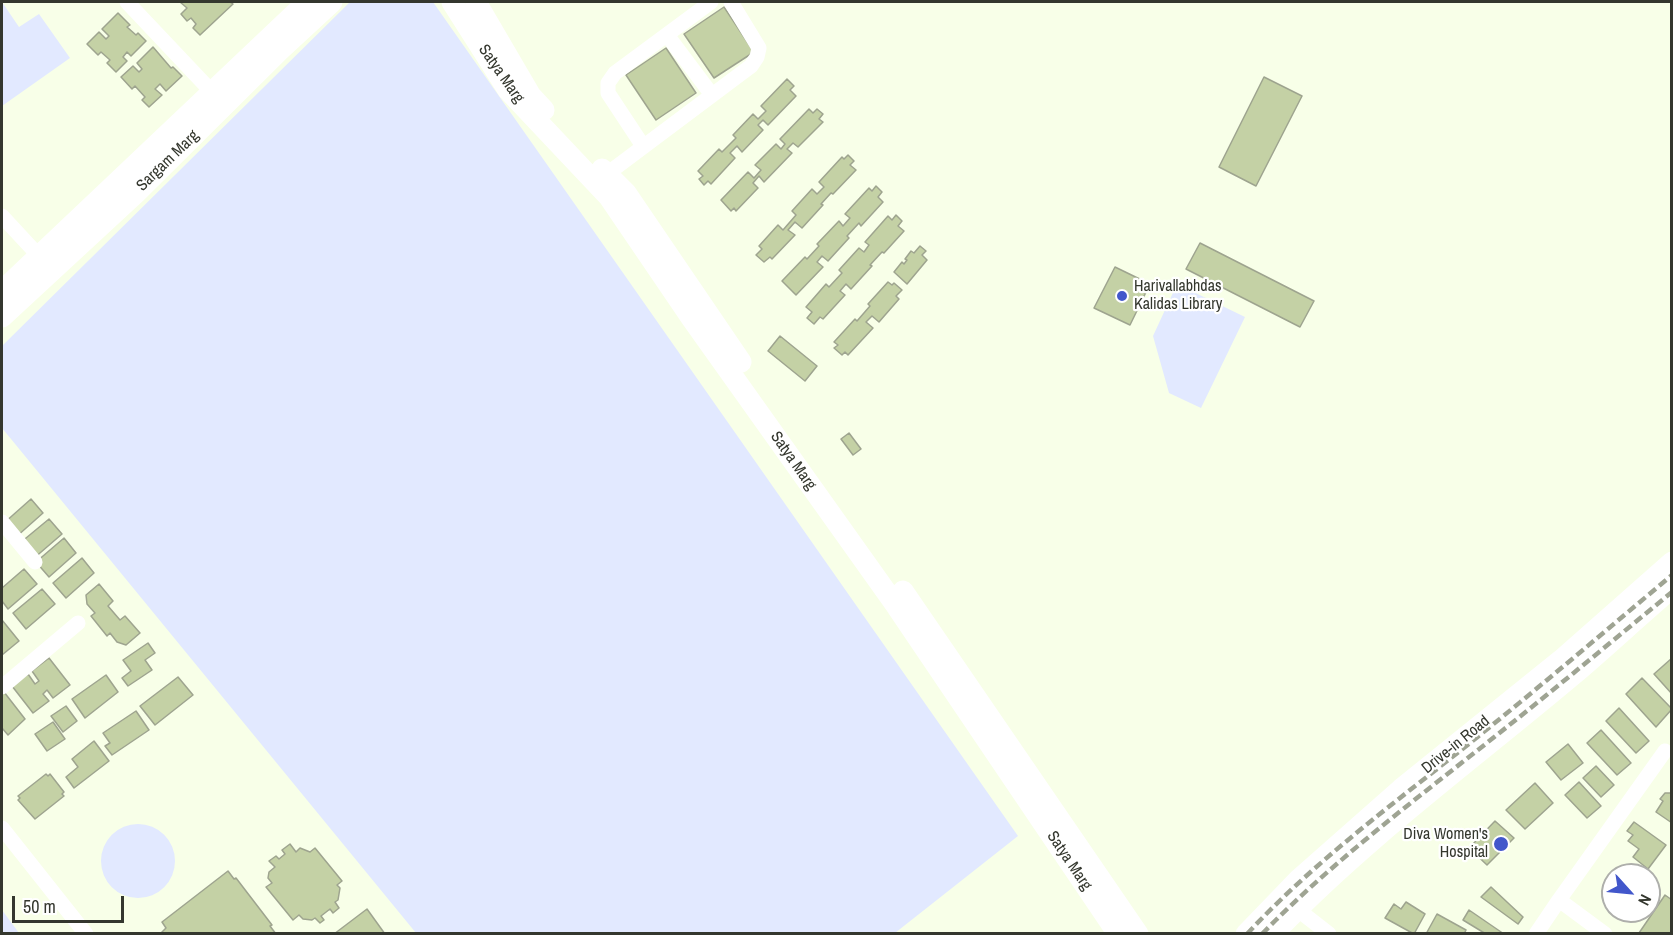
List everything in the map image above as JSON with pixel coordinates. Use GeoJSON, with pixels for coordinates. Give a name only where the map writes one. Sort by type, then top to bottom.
{"type":"FeatureCollection","features":[{"type":"Feature","properties":{"kind":"main road","name":"Sargam Marg"},"geometry":{"type":"LineString","coordinates":[[2,291],[307,2]]}},
{"type":"Feature","properties":{"kind":"main road","name":"Sargam Marg"},"geometry":{"type":"LineString","coordinates":[[2,317],[136,193],[280,50],[332,2]]}},
{"type":"Feature","properties":{"kind":"main road","name":"Satya Marg"},"geometry":{"type":"LineString","coordinates":[[452,2],[508,90],[609,197],[673,277],[916,609],[1138,933]]}},
{"type":"Feature","properties":{"kind":"main road","name":"Satya Marg"},"geometry":{"type":"LineString","coordinates":[[476,2],[531,96],[626,194],[673,277],[1118,933]]}},
{"type":"Feature","properties":{"kind":"main road","name":"Drive-in Road"},"geometry":{"type":"LineString","coordinates":[[1246,933],[1307,871],[1401,789],[1561,660],[1671,562]]}},
{"type":"Feature","properties":{"kind":"main road","name":"Drive-in Road"},"geometry":{"type":"LineString","coordinates":[[1273,933],[1312,893],[1414,804],[1574,675],[1671,588]]}},
{"type":"Feature","properties":{"kind":"street"},"geometry":{"type":"LineString","coordinates":[[127,2],[212,92]]}},
{"type":"Feature","properties":{"kind":"street"},"geometry":{"type":"LineString","coordinates":[[644,146],[608,93],[608,83],[615,73],[711,2]]}},
{"type":"Feature","properties":{"kind":"street"},"geometry":{"type":"LineString","coordinates":[[607,174],[751,66],[757,57],[759,48],[731,2]]}},
{"type":"Feature","properties":{"kind":"street"},"geometry":{"type":"LineString","coordinates":[[667,34],[712,95]]}},
{"type":"Feature","properties":{"kind":"street"},"geometry":{"type":"LineString","coordinates":[[2,216],[39,256]]}},
{"type":"Feature","properties":{"kind":"street"},"geometry":{"type":"LineString","coordinates":[[2,522],[35,562]]}},
{"type":"Feature","properties":{"kind":"street"},"geometry":{"type":"LineString","coordinates":[[2,687],[78,623]]}},
{"type":"Feature","properties":{"kind":"street"},"geometry":{"type":"LineString","coordinates":[[1536,933],[1669,750]]}},
{"type":"Feature","properties":{"kind":"street"},"geometry":{"type":"LineString","coordinates":[[2,828],[86,933]]}},
{"type":"Feature","properties":{"kind":"street"},"geometry":{"type":"LineString","coordinates":[[1558,900],[1605,933]]}},
{"type":"Feature","properties":{"kind":"street"},"geometry":{"type":"LineString","coordinates":[[1297,909],[1329,933]]}},
{"type":"Feature","properties":{"kind":"shaded area"},"geometry":{"type":"Polygon","coordinates":[[[2,2],[19,27],[39,14],[70,58],[2,106],[2,2]]]}},
{"type":"Feature","properties":{"kind":"shaded area"},"geometry":{"type":"Polygon","coordinates":[[[350,2],[433,2],[1018,836],[895,933],[416,933],[2,428],[2,346],[350,2]]]}},
{"type":"Feature","properties":{"kind":"shaded area"},"geometry":{"type":"Polygon","coordinates":[[[1177,284],[1245,317],[1201,408],[1169,393],[1153,336],[1177,284]]]}},
{"type":"Feature","properties":{"kind":"shaded area"},"geometry":{"type":"Polygon","coordinates":[[[138,824],[159,830],[169,840],[175,861],[169,882],[159,892],[138,898],[117,892],[107,882],[101,861],[107,840],[117,830],[138,824]]]}},
{"type":"Feature","properties":{"kind":"shaded area"},"geometry":{"type":"Polygon","coordinates":[[[2,910],[19,933],[2,933],[2,910]]]}},
{"type":"Feature","properties":{"kind":"building"},"geometry":{"type":"Polygon","coordinates":[[[180,2],[230,2],[233,4],[200,35],[193,28],[196,24],[191,18],[187,21],[181,14],[187,8],[180,2]]]}},
{"type":"Feature","properties":{"kind":"building"},"geometry":{"type":"Polygon","coordinates":[[[724,7],[754,52],[714,78],[684,34],[724,7]]]}},
{"type":"Feature","properties":{"kind":"building"},"geometry":{"type":"Polygon","coordinates":[[[118,13],[130,25],[127,27],[146,41],[131,56],[127,52],[123,57],[127,61],[116,72],[107,63],[110,60],[101,52],[98,55],[87,44],[99,32],[106,39],[109,36],[102,29],[118,13]]]}},
{"type":"Feature","properties":{"kind":"building"},"geometry":{"type":"Polygon","coordinates":[[[153,47],[171,68],[173,67],[182,76],[166,91],[160,84],[155,89],[162,95],[149,107],[142,100],[145,97],[135,86],[132,89],[121,77],[133,66],[139,72],[142,69],[137,63],[153,47]]]}},
{"type":"Feature","properties":{"kind":"building"},"geometry":{"type":"Polygon","coordinates":[[[666,48],[696,93],[656,120],[626,75],[666,48]]]}},
{"type":"Feature","properties":{"kind":"building"},"geometry":{"type":"Polygon","coordinates":[[[1264,77],[1302,96],[1256,186],[1219,167],[1264,77]]]}},
{"type":"Feature","properties":{"kind":"building"},"geometry":{"type":"Polygon","coordinates":[[[787,79],[794,86],[790,90],[796,96],[768,125],[763,120],[758,125],[763,130],[742,152],[737,146],[730,153],[735,158],[711,184],[708,181],[704,185],[699,179],[703,176],[698,171],[719,149],[722,152],[736,138],[733,135],[753,114],[758,119],[766,111],[761,106],[787,79]]]}},
{"type":"Feature","properties":{"kind":"building"},"geometry":{"type":"Polygon","coordinates":[[[809,109],[813,113],[817,109],[823,114],[819,119],[823,122],[798,147],[793,143],[787,149],[792,153],[764,182],[759,176],[753,183],[758,188],[736,211],[734,208],[731,211],[721,200],[748,172],[754,178],[761,170],[755,165],[776,144],[781,149],[785,144],[780,139],[809,109]]]}},
{"type":"Feature","properties":{"kind":"building"},"geometry":{"type":"Polygon","coordinates":[[[848,155],[854,161],[850,165],[856,170],[833,194],[831,193],[802,228],[795,222],[788,230],[795,235],[772,259],[770,257],[764,262],[756,255],[762,249],[759,246],[778,225],[783,230],[796,215],[792,211],[812,189],[817,194],[824,187],[819,182],[842,157],[844,159],[848,155]]]}},
{"type":"Feature","properties":{"kind":"building"},"geometry":{"type":"Polygon","coordinates":[[[876,186],[882,192],[878,197],[883,202],[861,226],[859,223],[828,261],[822,256],[817,262],[823,267],[796,295],[782,281],[805,257],[807,259],[819,246],[817,244],[839,221],[843,226],[850,218],[845,214],[869,188],[872,191],[876,186]]]}},
{"type":"Feature","properties":{"kind":"building"},"geometry":{"type":"Polygon","coordinates":[[[896,215],[902,221],[898,226],[904,231],[870,265],[872,266],[851,289],[846,284],[840,291],[845,295],[823,319],[820,317],[814,324],[807,318],[812,312],[806,307],[826,284],[829,287],[842,273],[839,270],[859,248],[864,252],[869,245],[865,242],[888,216],[892,220],[896,215]]]}},
{"type":"Feature","properties":{"kind":"building"},"geometry":{"type":"Polygon","coordinates":[[[1200,243],[1314,301],[1300,327],[1186,269],[1200,243]]]}},
{"type":"Feature","properties":{"kind":"building"},"geometry":{"type":"Polygon","coordinates":[[[920,246],[926,251],[922,255],[927,260],[907,284],[894,272],[902,262],[904,264],[911,251],[914,253],[920,246]]]}},
{"type":"Feature","properties":{"kind":"building","name":"Harivallabhdas Kalidas Library"},"geometry":{"type":"Polygon","coordinates":[[[1115,267],[1150,284],[1130,325],[1094,308],[1115,267]]]}},
{"type":"Feature","properties":{"kind":"building"},"geometry":{"type":"Polygon","coordinates":[[[888,282],[892,285],[894,283],[902,290],[896,296],[899,299],[879,322],[872,316],[866,322],[873,328],[848,355],[845,352],[842,355],[834,348],[838,345],[834,342],[855,319],[857,321],[870,306],[868,304],[888,282]]]}},
{"type":"Feature","properties":{"kind":"building"},"geometry":{"type":"Polygon","coordinates":[[[780,336],[817,366],[805,381],[768,351],[780,336]]]}},
{"type":"Feature","properties":{"kind":"building"},"geometry":{"type":"Polygon","coordinates":[[[849,433],[861,449],[853,455],[841,439],[849,433]]]}},
{"type":"Feature","properties":{"kind":"building"},"geometry":{"type":"Polygon","coordinates":[[[31,499],[43,513],[16,537],[4,523],[31,499]]]}},
{"type":"Feature","properties":{"kind":"building"},"geometry":{"type":"Polygon","coordinates":[[[49,519],[62,534],[33,559],[20,543],[49,519]]]}},
{"type":"Feature","properties":{"kind":"building"},"geometry":{"type":"Polygon","coordinates":[[[64,538],[76,553],[49,577],[36,562],[64,538]]]}},
{"type":"Feature","properties":{"kind":"building"},"geometry":{"type":"Polygon","coordinates":[[[82,558],[94,573],[66,598],[53,583],[82,558]]]}},
{"type":"Feature","properties":{"kind":"building"},"geometry":{"type":"Polygon","coordinates":[[[24,569],[37,584],[8,609],[2,601],[2,588],[24,569]]]}},
{"type":"Feature","properties":{"kind":"building"},"geometry":{"type":"Polygon","coordinates":[[[99,584],[113,601],[108,606],[120,620],[125,616],[140,633],[126,645],[117,642],[110,633],[107,636],[91,616],[95,613],[87,604],[86,595],[99,584]]]}},
{"type":"Feature","properties":{"kind":"building"},"geometry":{"type":"Polygon","coordinates":[[[42,589],[55,604],[26,629],[13,613],[42,589]]]}},
{"type":"Feature","properties":{"kind":"building"},"geometry":{"type":"Polygon","coordinates":[[[2,620],[19,641],[2,655],[2,620]]]}},
{"type":"Feature","properties":{"kind":"building"},"geometry":{"type":"Polygon","coordinates":[[[148,643],[155,653],[145,660],[152,670],[128,686],[122,678],[131,671],[123,660],[148,643]]]}},
{"type":"Feature","properties":{"kind":"building"},"geometry":{"type":"Polygon","coordinates":[[[49,658],[70,685],[53,698],[47,690],[43,694],[49,701],[33,713],[12,686],[28,674],[35,684],[39,681],[32,671],[49,658]]]}},
{"type":"Feature","properties":{"kind":"building"},"geometry":{"type":"Polygon","coordinates":[[[1672,658],[1672,694],[1654,674],[1672,658]]]}},
{"type":"Feature","properties":{"kind":"building"},"geometry":{"type":"Polygon","coordinates":[[[106,675],[118,692],[85,718],[72,699],[106,675]]]}},
{"type":"Feature","properties":{"kind":"building"},"geometry":{"type":"Polygon","coordinates":[[[178,677],[193,695],[155,725],[140,706],[178,677]]]}},
{"type":"Feature","properties":{"kind":"building"},"geometry":{"type":"Polygon","coordinates":[[[1642,678],[1672,709],[1656,727],[1626,694],[1642,678]]]}},
{"type":"Feature","properties":{"kind":"building"},"geometry":{"type":"Polygon","coordinates":[[[4,692],[25,719],[8,735],[2,728],[2,694],[4,692]]]}},
{"type":"Feature","properties":{"kind":"building"},"geometry":{"type":"Polygon","coordinates":[[[66,706],[77,721],[63,732],[51,716],[66,706]]]}},
{"type":"Feature","properties":{"kind":"building"},"geometry":{"type":"Polygon","coordinates":[[[1619,708],[1649,741],[1636,753],[1606,721],[1619,708]]]}},
{"type":"Feature","properties":{"kind":"building"},"geometry":{"type":"Polygon","coordinates":[[[136,711],[149,730],[112,755],[105,746],[110,743],[103,733],[136,711]]]}},
{"type":"Feature","properties":{"kind":"building"},"geometry":{"type":"Polygon","coordinates":[[[53,722],[65,739],[47,751],[35,734],[53,722]]]}},
{"type":"Feature","properties":{"kind":"building"},"geometry":{"type":"Polygon","coordinates":[[[1601,730],[1631,763],[1617,775],[1587,743],[1601,730]]]}},
{"type":"Feature","properties":{"kind":"building"},"geometry":{"type":"Polygon","coordinates":[[[94,741],[109,761],[74,788],[66,777],[78,767],[72,759],[94,741]]]}},
{"type":"Feature","properties":{"kind":"building"},"geometry":{"type":"Polygon","coordinates":[[[1568,744],[1583,763],[1561,780],[1546,762],[1568,744]]]}},
{"type":"Feature","properties":{"kind":"building"},"geometry":{"type":"Polygon","coordinates":[[[1596,766],[1614,785],[1601,797],[1583,778],[1596,766]]]}},
{"type":"Feature","properties":{"kind":"building"},"geometry":{"type":"Polygon","coordinates":[[[46,774],[48,776],[50,774],[64,792],[62,794],[64,796],[35,819],[18,800],[20,798],[18,796],[46,774]]]}},
{"type":"Feature","properties":{"kind":"building"},"geometry":{"type":"Polygon","coordinates":[[[1579,782],[1601,806],[1587,818],[1565,795],[1579,782]]]}},
{"type":"Feature","properties":{"kind":"building"},"geometry":{"type":"Polygon","coordinates":[[[1535,783],[1553,803],[1525,829],[1506,810],[1535,783]]]}},
{"type":"Feature","properties":{"kind":"building"},"geometry":{"type":"Polygon","coordinates":[[[1665,793],[1672,793],[1672,823],[1656,812],[1663,801],[1660,799],[1665,793]]]}},
{"type":"Feature","properties":{"kind":"building"},"geometry":{"type":"Polygon","coordinates":[[[1495,821],[1514,838],[1487,865],[1469,848],[1495,821]]]}},
{"type":"Feature","properties":{"kind":"building"},"geometry":{"type":"Polygon","coordinates":[[[1634,822],[1666,845],[1652,863],[1640,863],[1633,857],[1639,849],[1628,841],[1633,835],[1627,831],[1634,822]]]}},
{"type":"Feature","properties":{"kind":"building"},"geometry":{"type":"Polygon","coordinates":[[[290,844],[296,852],[300,848],[310,852],[315,848],[342,881],[337,885],[340,888],[338,900],[335,902],[339,908],[333,913],[330,909],[321,916],[324,920],[320,923],[315,918],[303,919],[299,915],[293,920],[266,887],[272,883],[268,878],[269,872],[275,867],[269,861],[276,856],[279,859],[285,854],[282,850],[290,844]]]}},
{"type":"Feature","properties":{"kind":"building"},"geometry":{"type":"Polygon","coordinates":[[[228,871],[272,925],[270,926],[276,934],[160,934],[166,928],[162,922],[228,871]]]}},
{"type":"Feature","properties":{"kind":"building"},"geometry":{"type":"Polygon","coordinates":[[[1491,887],[1523,917],[1518,924],[1481,897],[1491,887]]]}},
{"type":"Feature","properties":{"kind":"building"},"geometry":{"type":"Polygon","coordinates":[[[1665,895],[1672,900],[1672,934],[1639,933],[1646,923],[1661,923],[1661,901],[1665,895]]]}},
{"type":"Feature","properties":{"kind":"building"},"geometry":{"type":"Polygon","coordinates":[[[1406,902],[1425,914],[1414,934],[1385,918],[1394,904],[1401,909],[1406,902]]]}},
{"type":"Feature","properties":{"kind":"building"},"geometry":{"type":"Polygon","coordinates":[[[367,909],[385,934],[334,934],[367,909]]]}},
{"type":"Feature","properties":{"kind":"building"},"geometry":{"type":"Polygon","coordinates":[[[1469,910],[1504,934],[1486,934],[1463,920],[1469,910]]]}},
{"type":"Feature","properties":{"kind":"building"},"geometry":{"type":"Polygon","coordinates":[[[1437,914],[1466,930],[1464,934],[1426,934],[1437,914]]]}},
{"type":"Feature","properties":{"kind":"railway"},"geometry":{"type":"LineString","coordinates":[[1247,934],[1272,908],[1352,836],[1517,705],[1672,575]]}},
{"type":"Feature","properties":{"kind":"railway"},"geometry":{"type":"LineString","coordinates":[[1262,934],[1372,834],[1672,592]]}},
{"type":"Feature","properties":{"kind":"place","name":"Harivallabhdas Kalidas Library"},"geometry":{"type":"Point","coordinates":[1122,296]}},
{"type":"Feature","properties":{"kind":"place","name":"Diva Women's Hospital"},"geometry":{"type":"Point","coordinates":[1501,844]}}]}
